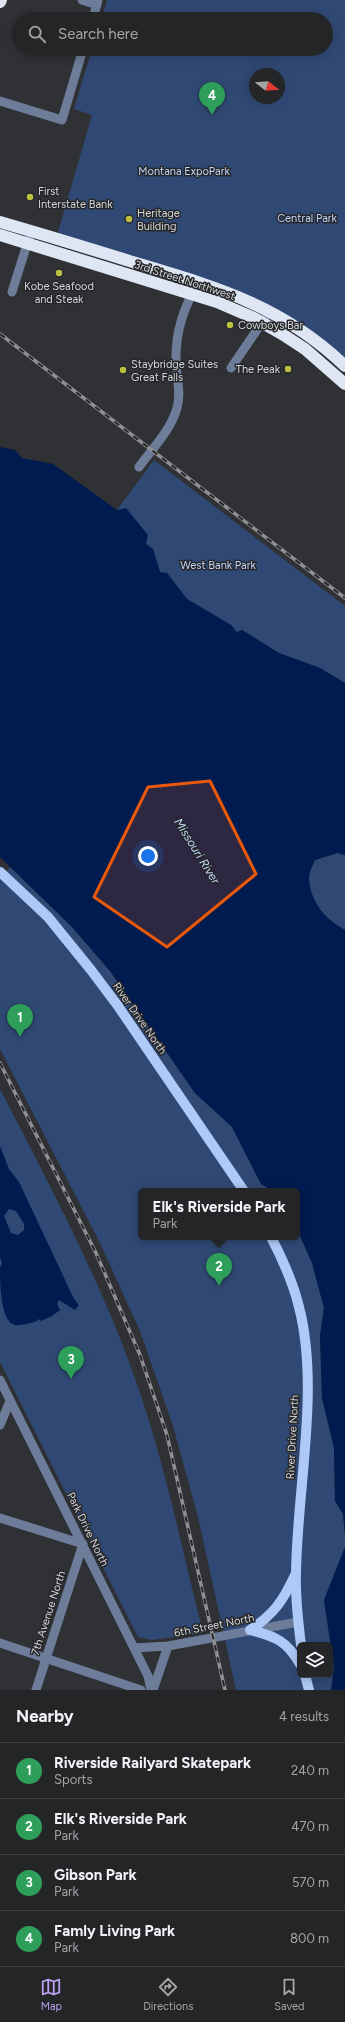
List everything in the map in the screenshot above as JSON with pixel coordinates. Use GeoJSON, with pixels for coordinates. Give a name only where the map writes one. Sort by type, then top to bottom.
{"type":"FeatureCollection","features":[{"type":"Feature","properties":{"kind":"highway","name":"3rd Street Northwest"},"geometry":{"type":"LineString","coordinates":[[0,222],[226,291],[270,311],[304,332],[345,366]]}},
{"type":"Feature","properties":{"kind":"highway","name":"3rd Street Northwest"},"geometry":{"type":"LineString","coordinates":[[0,235],[218,302],[262,322],[305,349],[345,384]]}},
{"type":"Feature","properties":{"kind":"main road","name":"River Drive North"},"geometry":{"type":"LineString","coordinates":[[0,872],[48,917],[91,970],[122,1012],[242,1188]]}},
{"type":"Feature","properties":{"kind":"main road","name":"River Drive North"},"geometry":{"type":"LineString","coordinates":[[272,1240],[285,1265],[295,1294],[302,1319],[306,1355],[306,1411],[296,1573],[298,1622],[301,1642]]}},
{"type":"Feature","properties":{"kind":"main road"},"geometry":{"type":"LineString","coordinates":[[250,1630],[268,1618],[278,1606],[296,1573]]}},
{"type":"Feature","properties":{"kind":"main road"},"geometry":{"type":"LineString","coordinates":[[250,1630],[272,1635],[284,1642],[297,1658]]}},
{"type":"Feature","properties":{"kind":"main road"},"geometry":{"type":"LineString","coordinates":[[306,1678],[309,1690]]}},
{"type":"Feature","properties":{"kind":"street"},"geometry":{"type":"LineString","coordinates":[[82,0],[98,2],[95,12]]}},
{"type":"Feature","properties":{"kind":"street"},"geometry":{"type":"LineString","coordinates":[[0,101],[62,120],[81,56]]}},
{"type":"Feature","properties":{"kind":"street"},"geometry":{"type":"LineString","coordinates":[[12,292],[31,231]]}},
{"type":"Feature","properties":{"kind":"street"},"geometry":{"type":"LineString","coordinates":[[139,467],[172,420],[178,407],[179,397],[176,356],[183,314],[199,282]]}},
{"type":"Feature","properties":{"kind":"street"},"geometry":{"type":"LineString","coordinates":[[230,368],[270,311]]}},
{"type":"Feature","properties":{"kind":"street","name":"Park Drive North"},"geometry":{"type":"LineString","coordinates":[[1,1386],[83,1544],[148,1676],[152,1690]]}},
{"type":"Feature","properties":{"kind":"street"},"geometry":{"type":"LineString","coordinates":[[0,1425],[10,1401]]}},
{"type":"Feature","properties":{"kind":"street"},"geometry":{"type":"LineString","coordinates":[[0,1518],[83,1544]]}},
{"type":"Feature","properties":{"kind":"street","name":"7th Avenue North"},"geometry":{"type":"LineString","coordinates":[[36,1690],[83,1544]]}},
{"type":"Feature","properties":{"kind":"street","name":"6th Street North"},"geometry":{"type":"LineString","coordinates":[[134,1648],[168,1646],[298,1622]]}},
{"type":"Feature","properties":{"kind":"street"},"geometry":{"type":"LineString","coordinates":[[0,1643],[141,1690]]}},
{"type":"Feature","properties":{"kind":"street","name":"Park Drive North"},"geometry":{"type":"LineString","coordinates":[[152,1690],[168,1646]]}},
{"type":"Feature","properties":{"kind":"highlighted area"},"geometry":{"type":"Polygon","coordinates":[[[210,781],[256,874],[167,947],[94,897],[148,787],[210,781]]]}},
{"type":"Feature","properties":{"kind":"green space","name":"Montana ExpoPark"},"geometry":{"type":"Polygon","coordinates":[[[107,0],[345,0],[345,366],[270,311],[56,239],[92,115],[74,109],[90,56],[333,56],[333,12],[103,12],[107,0]]]}},
{"type":"Feature","properties":{"kind":"green space","name":"West Bank Park"},"geometry":{"type":"Polygon","coordinates":[[[154,460],[345,606],[345,683],[320,668],[279,653],[242,630],[237,633],[231,625],[187,599],[167,573],[160,572],[153,549],[146,544],[117,510],[154,460]]]}},
{"type":"Feature","properties":{"kind":"green space"},"geometry":{"type":"Polygon","coordinates":[[[338,853],[345,855],[345,930],[331,921],[320,909],[312,895],[309,878],[310,871],[315,860],[338,853]]]}},
{"type":"Feature","properties":{"kind":"green space"},"geometry":{"type":"Polygon","coordinates":[[[10,867],[72,927],[110,971],[195,1093],[232,1127],[261,1184],[268,1188],[138,1188],[138,1240],[300,1240],[300,1236],[312,1263],[324,1308],[320,1336],[322,1398],[334,1448],[335,1501],[343,1514],[345,1547],[324,1600],[330,1642],[297,1642],[297,1678],[333,1678],[331,1690],[236,1690],[198,1517],[173,1426],[140,1331],[99,1241],[0,1049],[0,877],[2,878],[10,867]]]}},
{"type":"Feature","properties":{"kind":"green space"},"geometry":{"type":"Polygon","coordinates":[[[0,1089],[76,1240],[127,1356],[159,1454],[203,1633],[152,1640],[138,1637],[0,1362],[0,1089]]]}},
{"type":"Feature","properties":{"kind":"water","name":"Missouri River"},"geometry":{"type":"Polygon","coordinates":[[[0,447],[15,450],[22,458],[53,464],[117,510],[126,508],[148,535],[146,544],[153,549],[160,572],[167,573],[187,599],[231,625],[237,632],[242,630],[279,653],[320,668],[345,683],[345,855],[337,853],[315,860],[310,871],[309,878],[312,895],[320,909],[331,921],[345,930],[345,1535],[343,1514],[335,1501],[334,1448],[322,1398],[320,1336],[324,1308],[312,1263],[300,1236],[300,1188],[268,1188],[261,1184],[232,1127],[195,1093],[110,971],[72,927],[0,857],[0,447]]]}},
{"type":"Feature","properties":{"kind":"water"},"geometry":{"type":"Polygon","coordinates":[[[0,1146],[9,1169],[19,1182],[74,1299],[79,1305],[75,1310],[59,1300],[57,1304],[60,1310],[41,1321],[38,1319],[37,1321],[18,1325],[10,1322],[6,1317],[2,1300],[0,1268],[2,1263],[0,1257],[0,1146]],[[9,1209],[4,1216],[11,1233],[18,1235],[24,1230],[24,1224],[16,1211],[9,1209]]]}},
{"type":"Feature","properties":{"kind":"water"},"geometry":{"type":"Polygon","coordinates":[[[345,1547],[345,1690],[331,1690],[334,1667],[333,1642],[330,1642],[324,1600],[345,1547]]]}},
{"type":"Feature","properties":{"kind":"railway"},"geometry":{"type":"LineString","coordinates":[[0,334],[345,598]]}},
{"type":"Feature","properties":{"kind":"railway"},"geometry":{"type":"LineString","coordinates":[[0,1063],[96,1253],[140,1355],[167,1435],[225,1690]]}},
{"type":"Feature","properties":{"kind":"place","name":"Famly Living Park"},"geometry":{"type":"Point","coordinates":[212,115]}},
{"type":"Feature","properties":{"kind":"place","name":"First Interstate Bank"},"geometry":{"type":"Point","coordinates":[30,197]}},
{"type":"Feature","properties":{"kind":"place","name":"Heritage Building"},"geometry":{"type":"Point","coordinates":[129,219]}},
{"type":"Feature","properties":{"kind":"place","name":"Kobe Seafood and Steak"},"geometry":{"type":"Point","coordinates":[59,273]}},
{"type":"Feature","properties":{"kind":"place","name":"Cowboys Bar"},"geometry":{"type":"Point","coordinates":[230,325]}},
{"type":"Feature","properties":{"kind":"place","name":"The Peak"},"geometry":{"type":"Point","coordinates":[288,369]}},
{"type":"Feature","properties":{"kind":"place","name":"Staybridge Suites Great Falls"},"geometry":{"type":"Point","coordinates":[123,370]}},
{"type":"Feature","properties":{"kind":"place","name":"Riverside Railyard Skatepark"},"geometry":{"type":"Point","coordinates":[20,1037]}},
{"type":"Feature","properties":{"kind":"place","name":"Elk's Riverside Park"},"geometry":{"type":"Point","coordinates":[219,1286]}},
{"type":"Feature","properties":{"kind":"place","name":"Gibson Park"},"geometry":{"type":"Point","coordinates":[71,1379]}},
{"type":"Feature","properties":{"kind":"park label","name":"Central Park"},"geometry":{"type":"Point","coordinates":[307,218]}}]}
